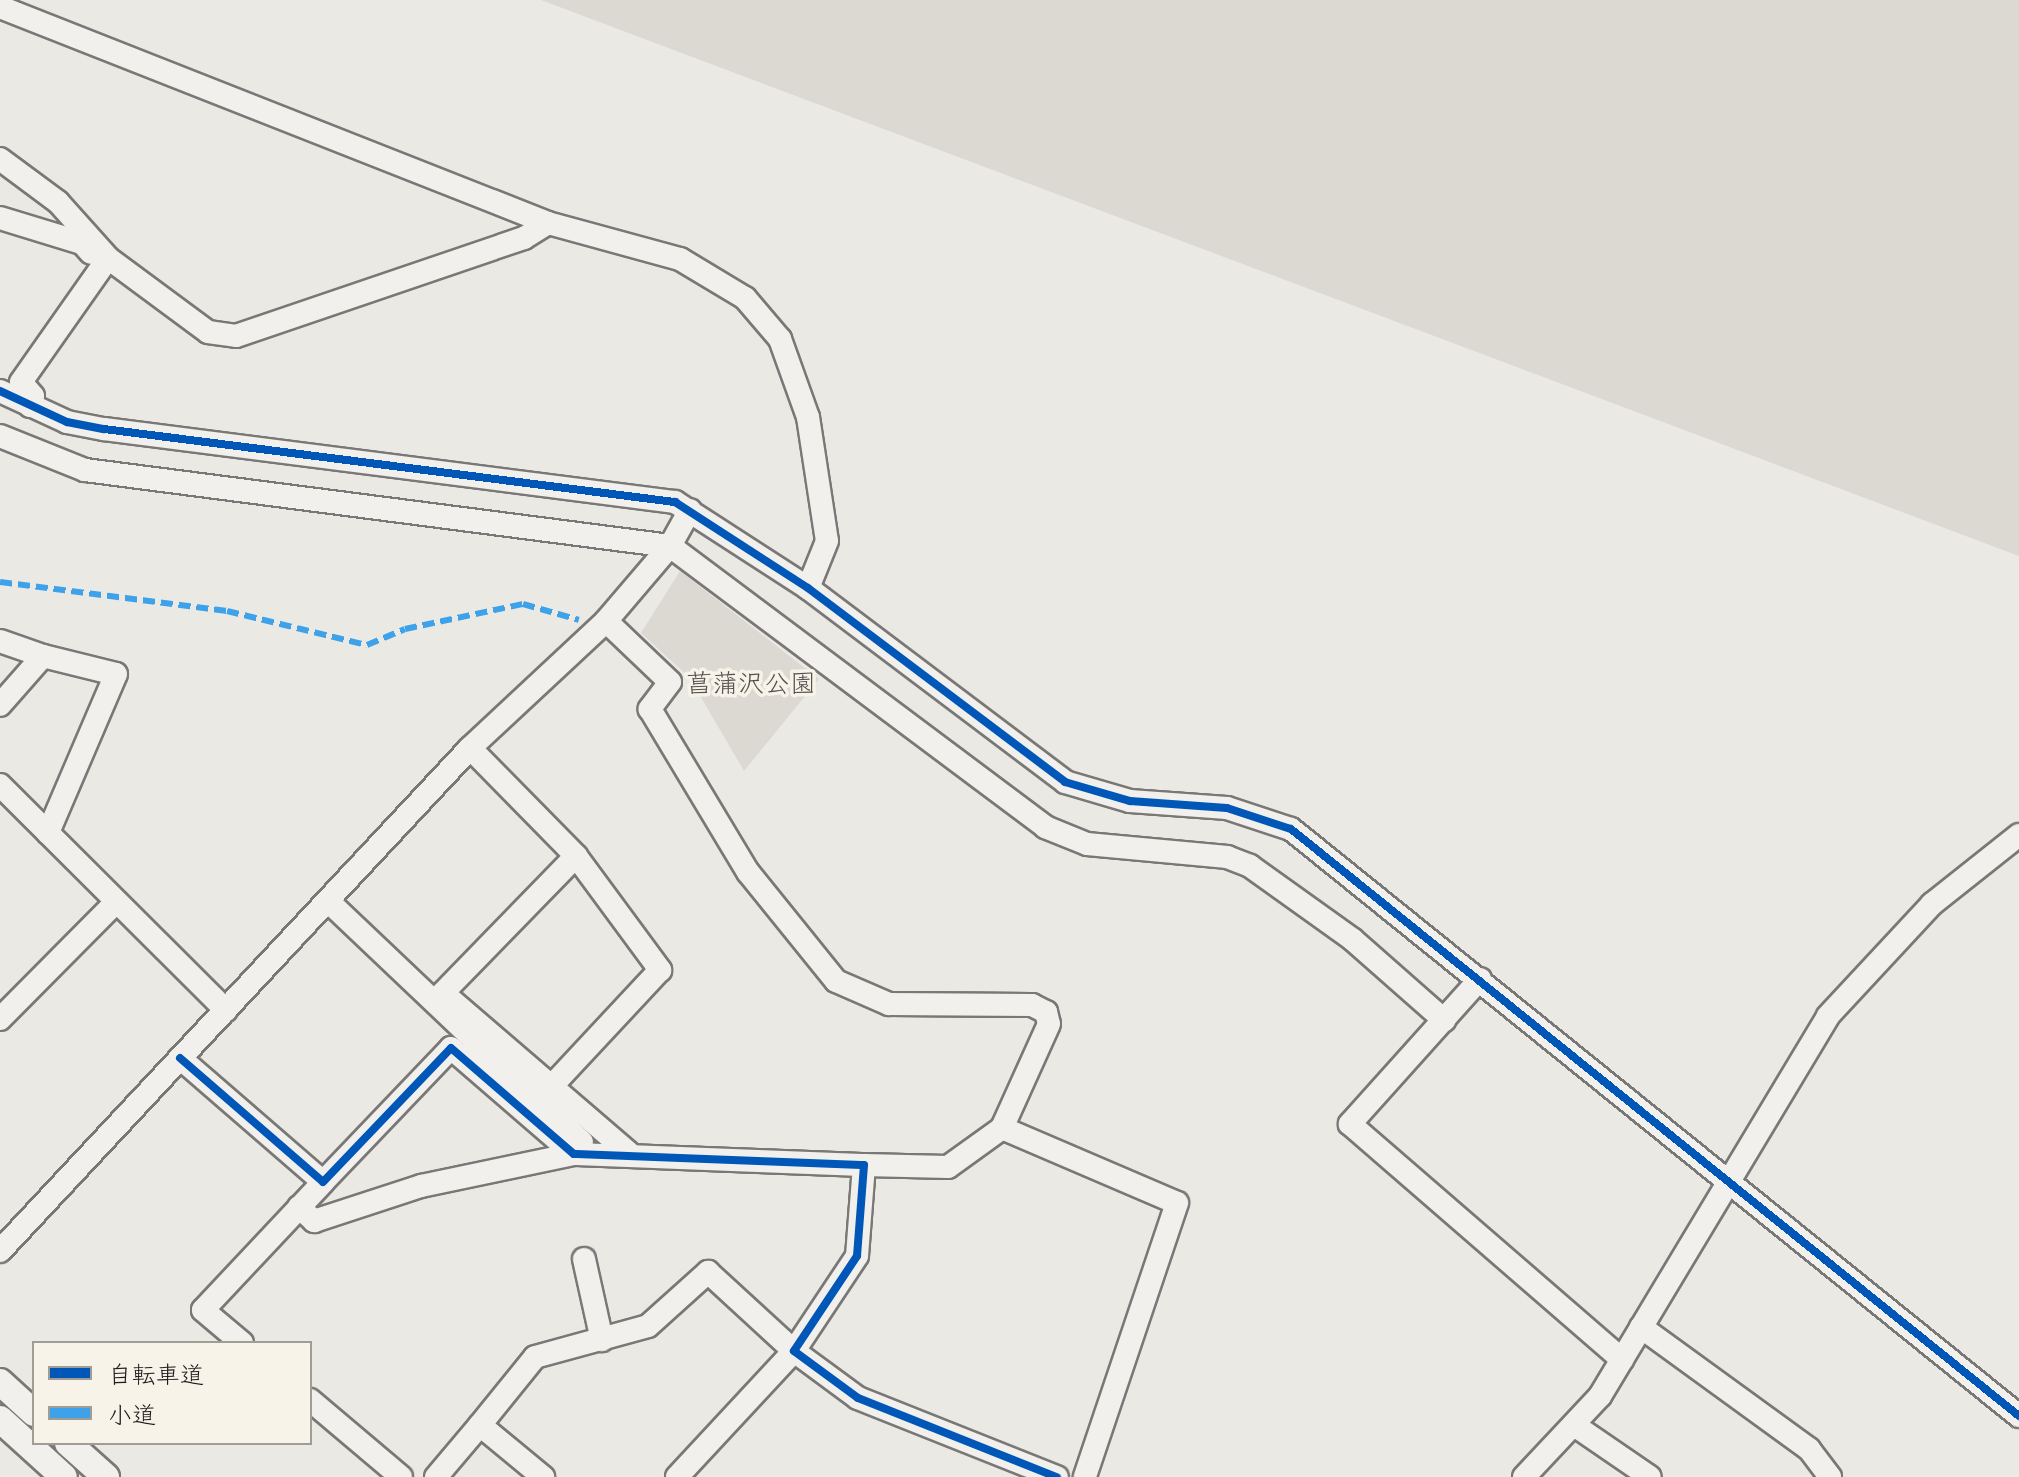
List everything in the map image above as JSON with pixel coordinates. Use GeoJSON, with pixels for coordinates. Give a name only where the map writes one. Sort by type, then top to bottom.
{"type":"FeatureCollection","features":[{"type":"Feature","properties":{"kind":"main road"},"geometry":{"type":"LineString","coordinates":[[0,1382],[32,1411]]}},
{"type":"Feature","properties":{"kind":"main road"},"geometry":{"type":"LineString","coordinates":[[0,1419],[64,1477]]}},
{"type":"Feature","properties":{"kind":"main road"},"geometry":{"type":"LineString","coordinates":[[70,1445],[106,1477]]}},
{"type":"Feature","properties":{"kind":"street"},"geometry":{"type":"LineString","coordinates":[[0,7],[548,223],[680,259],[764,317],[797,371],[826,523],[826,556],[808,588]]}},
{"type":"Feature","properties":{"kind":"street"},"geometry":{"type":"LineString","coordinates":[[0,159],[58,202],[105,262]]}},
{"type":"Feature","properties":{"kind":"street"},"geometry":{"type":"LineString","coordinates":[[0,218],[82,243],[208,332],[236,336],[524,238],[548,223]]}},
{"type":"Feature","properties":{"kind":"street"},"geometry":{"type":"LineString","coordinates":[[30,406],[33,396],[21,382],[105,262]]}},
{"type":"Feature","properties":{"kind":"street"},"geometry":{"type":"LineString","coordinates":[[0,391],[30,406],[104,429],[649,495],[690,510],[808,588],[1065,782],[1130,801],[1227,808],[1291,829],[2019,1416]]}},
{"type":"Feature","properties":{"kind":"street"},"geometry":{"type":"LineString","coordinates":[[0,436],[85,470],[670,546],[1045,827],[1087,844],[1227,857],[1250,866],[1352,939],[1444,1020]]}},
{"type":"Feature","properties":{"kind":"street"},"geometry":{"type":"LineString","coordinates":[[0,1251],[470,748],[606,621],[670,546],[690,510]]}},
{"type":"Feature","properties":{"kind":"street"},"geometry":{"type":"LineString","coordinates":[[299,1207],[314,1221],[421,1186],[583,1153],[628,1152],[948,1167],[1002,1128],[1049,1024],[1046,1012],[1032,1005],[889,1004],[836,981],[748,872],[650,709],[670,682],[606,621]]}},
{"type":"Feature","properties":{"kind":"street"},"geometry":{"type":"LineString","coordinates":[[0,641],[43,656],[116,674],[48,833]]}},
{"type":"Feature","properties":{"kind":"street"},"geometry":{"type":"LineString","coordinates":[[0,705],[43,656]]}},
{"type":"Feature","properties":{"kind":"street"},"geometry":{"type":"LineString","coordinates":[[470,748],[576,856],[660,970],[552,1086]]}},
{"type":"Feature","properties":{"kind":"street"},"geometry":{"type":"LineString","coordinates":[[0,785],[115,903],[226,1010]]}},
{"type":"Feature","properties":{"kind":"street"},"geometry":{"type":"LineString","coordinates":[[1524,1477],[1577,1427],[1622,1360],[1797,1059],[1864,973],[1932,904],[2019,835]]}},
{"type":"Feature","properties":{"kind":"street"},"geometry":{"type":"LineString","coordinates":[[576,856],[443,993],[628,1152]]}},
{"type":"Feature","properties":{"kind":"street"},"geometry":{"type":"LineString","coordinates":[[328,901],[583,1153]]}},
{"type":"Feature","properties":{"kind":"street"},"geometry":{"type":"LineString","coordinates":[[0,1019],[115,903]]}},
{"type":"Feature","properties":{"kind":"street"},"geometry":{"type":"LineString","coordinates":[[1480,979],[1350,1124],[1622,1360]]}},
{"type":"Feature","properties":{"kind":"street"},"geometry":{"type":"LineString","coordinates":[[240,1341],[203,1310],[451,1048],[583,1153]]}},
{"type":"Feature","properties":{"kind":"street"},"geometry":{"type":"LineString","coordinates":[[180,1058],[323,1182]]}},
{"type":"Feature","properties":{"kind":"street"},"geometry":{"type":"LineString","coordinates":[[1002,1128],[1177,1203],[1085,1477]]}},
{"type":"Feature","properties":{"kind":"street"},"geometry":{"type":"LineString","coordinates":[[677,1477],[794,1351],[857,1256],[864,1165]]}},
{"type":"Feature","properties":{"kind":"street"},"geometry":{"type":"LineString","coordinates":[[584,1259],[602,1340]]}},
{"type":"Feature","properties":{"kind":"street"},"geometry":{"type":"LineString","coordinates":[[436,1477],[535,1357],[648,1326],[708,1272],[794,1351],[858,1398],[1057,1477]]}},
{"type":"Feature","properties":{"kind":"street"},"geometry":{"type":"LineString","coordinates":[[1641,1327],[1809,1449],[1830,1477]]}},
{"type":"Feature","properties":{"kind":"street"},"geometry":{"type":"LineString","coordinates":[[312,1402],[388,1473]]}},
{"type":"Feature","properties":{"kind":"street"},"geometry":{"type":"LineString","coordinates":[[480,1425],[543,1477]]}},
{"type":"Feature","properties":{"kind":"street"},"geometry":{"type":"LineString","coordinates":[[1577,1427],[1650,1477]]}},
{"type":"Feature","properties":{"kind":"shaded area"},"geometry":{"type":"Polygon","coordinates":[[[541,0],[2019,0],[2019,556],[541,0]]]}},
{"type":"Feature","properties":{"kind":"shaded area","name":"菖蒲沢公園"},"geometry":{"type":"Polygon","coordinates":[[[680,571],[819,679],[744,771],[689,677],[641,633],[680,571]]]}},
{"type":"Feature","properties":{"kind":"marked path"},"geometry":{"type":"LineString","coordinates":[[0,582],[227,611],[367,645],[405,629],[523,604],[579,620]]}},
{"type":"Feature","properties":{"kind":"cycle path"},"geometry":{"type":"LineString","coordinates":[[0,391],[67,422],[104,429],[675,502],[808,588],[1065,782],[1130,801],[1227,808],[1291,829],[2019,1416]]}},
{"type":"Feature","properties":{"kind":"cycle path"},"geometry":{"type":"LineString","coordinates":[[180,1058],[323,1182],[451,1048],[574,1154],[864,1165],[857,1256],[794,1351],[858,1398],[1057,1477]]}}]}
